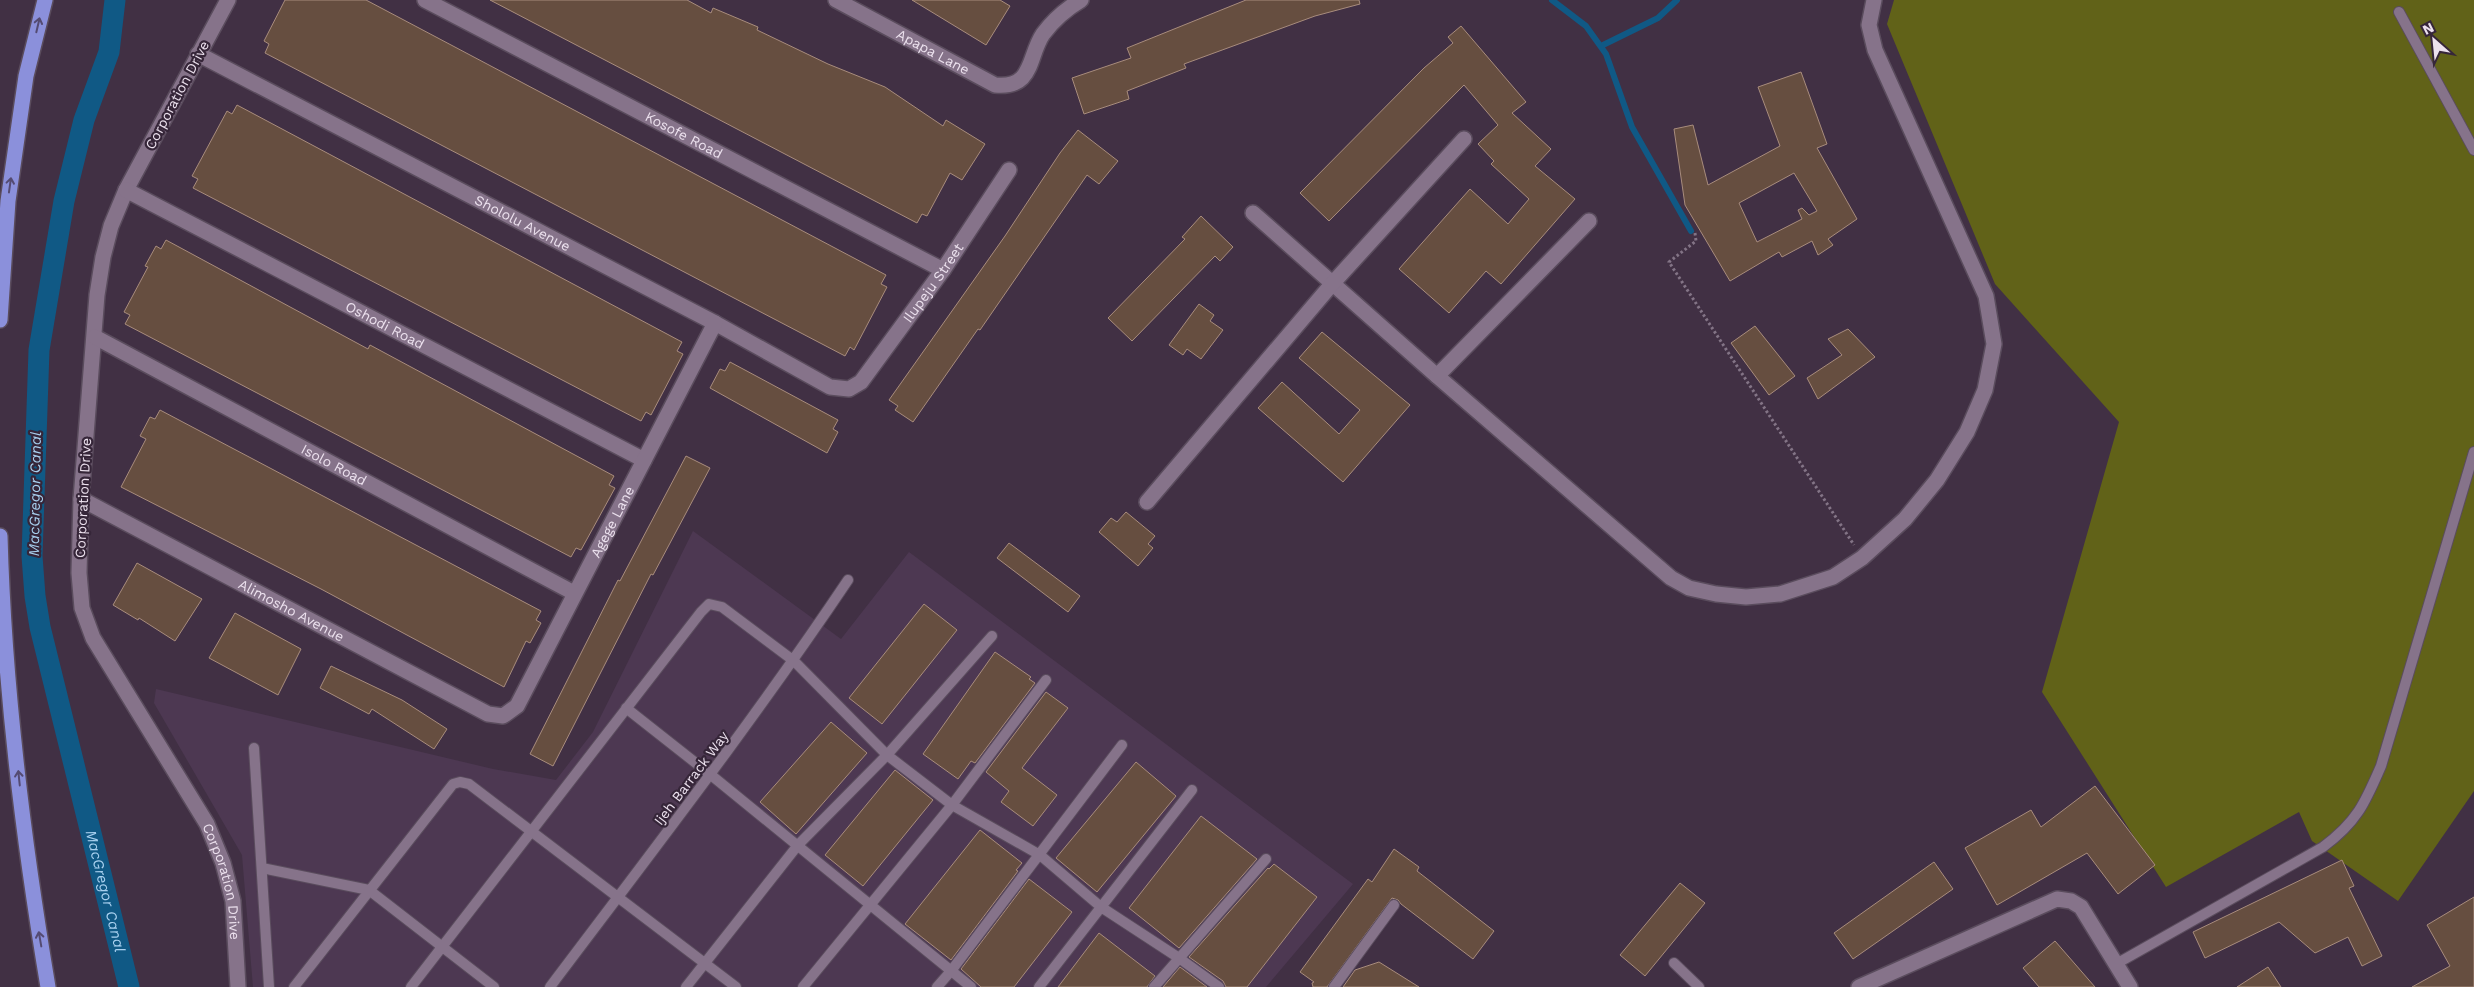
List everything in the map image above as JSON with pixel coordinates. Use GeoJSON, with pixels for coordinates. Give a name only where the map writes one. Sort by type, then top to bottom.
{"type":"FeatureCollection","features":[{"type":"Feature","properties":{"kind":"highway"},"geometry":{"type":"LineString","coordinates":[[0,320],[8,201],[26,76],[45,0]]}},
{"type":"Feature","properties":{"kind":"highway"},"geometry":{"type":"LineString","coordinates":[[0,536],[11,703],[34,907],[48,987]]}},
{"type":"Feature","properties":{"kind":"street","name":"Corporation Drive"},"geometry":{"type":"LineString","coordinates":[[228,0],[126,190],[111,226],[103,257],[95,337],[81,500],[79,573],[82,608],[93,638],[207,824],[223,863],[232,901],[238,987]]}},
{"type":"Feature","properties":{"kind":"street","name":"Kosofe Road"},"geometry":{"type":"LineString","coordinates":[[425,0],[943,270]]}},
{"type":"Feature","properties":{"kind":"street","name":"Apapa Lane"},"geometry":{"type":"LineString","coordinates":[[836,0],[995,84],[1005,86],[1016,82],[1029,70],[1042,36],[1058,15],[1082,0]]}},
{"type":"Feature","properties":{"kind":"street"},"geometry":{"type":"LineString","coordinates":[[1253,212],[1437,376],[1671,578],[1689,588],[1716,594],[1746,597],[1780,594],[1833,577],[1862,558],[1905,519],[1937,480],[1962,440],[1985,390],[1994,344],[1986,296],[1874,50],[1869,25],[1874,0]]}},
{"type":"Feature","properties":{"kind":"street","name":"Shololu Avenue"},"geometry":{"type":"LineString","coordinates":[[198,54],[714,323],[830,386],[848,389]]}},
{"type":"Feature","properties":{"kind":"street"},"geometry":{"type":"LineString","coordinates":[[1147,502],[1332,284],[1464,139]]}},
{"type":"Feature","properties":{"kind":"street","name":"Ilupeju Street"},"geometry":{"type":"LineString","coordinates":[[848,389],[861,382],[943,270],[1009,170]]}},
{"type":"Feature","properties":{"kind":"street","name":"Oshodi Road"},"geometry":{"type":"LineString","coordinates":[[126,190],[644,460]]}},
{"type":"Feature","properties":{"kind":"street"},"geometry":{"type":"LineString","coordinates":[[1437,376],[1589,221]]}},
{"type":"Feature","properties":{"kind":"street","name":"Agege Lane"},"geometry":{"type":"LineString","coordinates":[[503,716],[517,706],[714,323]]}},
{"type":"Feature","properties":{"kind":"street","name":"Isolo Road"},"geometry":{"type":"LineString","coordinates":[[95,337],[574,593]]}},
{"type":"Feature","properties":{"kind":"street","name":"Alimosho Avenue"},"geometry":{"type":"LineString","coordinates":[[81,500],[488,714],[503,716]]}},
{"type":"Feature","properties":{"kind":"street"},"geometry":{"type":"LineString","coordinates":[[1859,987],[2057,900],[2071,901],[2081,907],[2130,987]]}},
{"type":"Feature","properties":{"kind":"lane"},"geometry":{"type":"LineString","coordinates":[[2399,12],[2474,150]]}},
{"type":"Feature","properties":{"kind":"lane"},"geometry":{"type":"LineString","coordinates":[[2116,964],[2323,846],[2349,826],[2365,802],[2381,766],[2474,452]]}},
{"type":"Feature","properties":{"kind":"lane","name":"Ijeh Barrack Way"},"geometry":{"type":"LineString","coordinates":[[550,987],[712,775],[794,661],[848,580]]}},
{"type":"Feature","properties":{"kind":"lane"},"geometry":{"type":"LineString","coordinates":[[411,987],[531,830],[709,604],[722,607],[794,661],[887,755],[952,805],[1040,855],[1101,906],[1180,958],[1219,987]]}},
{"type":"Feature","properties":{"kind":"lane"},"geometry":{"type":"LineString","coordinates":[[686,987],[798,845],[887,755],[992,636]]}},
{"type":"Feature","properties":{"kind":"lane"},"geometry":{"type":"LineString","coordinates":[[803,987],[952,805],[1046,680]]}},
{"type":"Feature","properties":{"kind":"lane"},"geometry":{"type":"LineString","coordinates":[[626,708],[712,775],[971,987]]}},
{"type":"Feature","properties":{"kind":"lane"},"geometry":{"type":"LineString","coordinates":[[937,987],[952,971],[1122,744]]}},
{"type":"Feature","properties":{"kind":"lane"},"geometry":{"type":"LineString","coordinates":[[254,748],[269,987]]}},
{"type":"Feature","properties":{"kind":"lane"},"geometry":{"type":"LineString","coordinates":[[294,987],[453,784],[460,782],[470,784],[736,987]]}},
{"type":"Feature","properties":{"kind":"lane"},"geometry":{"type":"LineString","coordinates":[[1039,987],[1192,790]]}},
{"type":"Feature","properties":{"kind":"lane"},"geometry":{"type":"LineString","coordinates":[[1154,987],[1266,859]]}},
{"type":"Feature","properties":{"kind":"lane"},"geometry":{"type":"LineString","coordinates":[[262,868],[369,890],[494,987]]}},
{"type":"Feature","properties":{"kind":"lane"},"geometry":{"type":"LineString","coordinates":[[1334,987],[1394,905]]}},
{"type":"Feature","properties":{"kind":"lane"},"geometry":{"type":"LineString","coordinates":[[1674,963],[1699,987]]}},
{"type":"Feature","properties":{"kind":"path"},"geometry":{"type":"LineString","coordinates":[[1695,233],[1696,241],[1669,262],[1862,558]]}},
{"type":"Feature","properties":{"kind":"shaded area"},"geometry":{"type":"Polygon","coordinates":[[[1894,0],[2474,0],[2474,791],[2398,901],[2312,841],[2299,812],[2166,887],[2042,692],[2119,422],[1995,284],[1887,24],[1894,0]]]}},
{"type":"Feature","properties":{"kind":"shaded area"},"geometry":{"type":"Polygon","coordinates":[[[693,531],[841,639],[909,552],[1353,884],[1266,987],[253,987],[242,855],[154,703],[156,689],[493,769],[556,780],[593,732],[693,531]]]}},
{"type":"Feature","properties":{"kind":"building"},"geometry":{"type":"Polygon","coordinates":[[[285,0],[366,0],[886,275],[881,284],[887,287],[854,350],[850,347],[845,356],[265,53],[269,44],[264,41],[285,0]]]}},
{"type":"Feature","properties":{"kind":"building"},"geometry":{"type":"Polygon","coordinates":[[[490,0],[687,0],[711,13],[713,8],[758,27],[757,30],[828,64],[885,87],[943,126],[946,120],[985,144],[962,180],[950,173],[927,216],[922,214],[917,223],[490,0]]]}},
{"type":"Feature","properties":{"kind":"building"},"geometry":{"type":"Polygon","coordinates":[[[912,0],[1000,0],[1010,6],[986,45],[912,0]]]}},
{"type":"Feature","properties":{"kind":"building"},"geometry":{"type":"Polygon","coordinates":[[[1246,0],[1359,0],[1360,4],[1315,16],[1184,64],[1186,68],[1127,91],[1129,99],[1084,114],[1072,78],[1131,58],[1127,48],[1246,0]]]}},
{"type":"Feature","properties":{"kind":"building"},"geometry":{"type":"Polygon","coordinates":[[[1461,26],[1526,102],[1512,113],[1551,149],[1535,166],[1575,199],[1501,284],[1486,271],[1449,313],[1399,269],[1470,189],[1508,224],[1529,199],[1491,164],[1494,161],[1478,144],[1498,125],[1464,85],[1329,221],[1300,193],[1424,68],[1453,43],[1448,37],[1461,26]]]}},
{"type":"Feature","properties":{"kind":"building"},"geometry":{"type":"Polygon","coordinates":[[[1801,72],[1827,144],[1817,148],[1857,219],[1828,239],[1833,245],[1818,255],[1812,241],[1782,257],[1779,252],[1730,281],[1685,205],[1674,129],[1693,125],[1708,185],[1780,146],[1758,87],[1801,72]],[[1794,173],[1739,203],[1757,242],[1802,219],[1798,210],[1802,208],[1809,215],[1817,211],[1794,173]]]}},
{"type":"Feature","properties":{"kind":"building"},"geometry":{"type":"Polygon","coordinates":[[[237,105],[682,342],[677,351],[683,354],[651,415],[646,412],[641,421],[193,188],[198,179],[192,176],[227,111],[232,114],[237,105]]]}},
{"type":"Feature","properties":{"kind":"building"},"geometry":{"type":"Polygon","coordinates":[[[1078,130],[1118,161],[1099,184],[1087,175],[980,330],[978,329],[913,422],[895,410],[898,406],[889,400],[1005,236],[1060,153],[1078,130]]]}},
{"type":"Feature","properties":{"kind":"building"},"geometry":{"type":"Polygon","coordinates":[[[1201,216],[1233,247],[1220,261],[1215,256],[1132,341],[1108,318],[1185,239],[1182,237],[1201,216]]]}},
{"type":"Feature","properties":{"kind":"building"},"geometry":{"type":"Polygon","coordinates":[[[166,240],[368,349],[370,345],[614,476],[609,485],[615,488],[581,550],[576,548],[571,557],[125,324],[130,315],[124,312],[148,267],[145,266],[156,246],[161,249],[166,240]]]}},
{"type":"Feature","properties":{"kind":"building"},"geometry":{"type":"Polygon","coordinates":[[[1199,304],[1214,315],[1210,321],[1223,330],[1201,359],[1187,349],[1183,355],[1169,345],[1199,304]]]}},
{"type":"Feature","properties":{"kind":"building"},"geometry":{"type":"Polygon","coordinates":[[[1755,326],[1795,376],[1769,395],[1731,343],[1755,326]]]}},
{"type":"Feature","properties":{"kind":"building"},"geometry":{"type":"Polygon","coordinates":[[[1848,329],[1875,357],[1818,399],[1807,378],[1842,355],[1828,339],[1848,329]]]}},
{"type":"Feature","properties":{"kind":"building"},"geometry":{"type":"Polygon","coordinates":[[[1322,332],[1410,405],[1343,482],[1258,408],[1282,382],[1339,434],[1360,410],[1299,358],[1322,332]]]}},
{"type":"Feature","properties":{"kind":"building"},"geometry":{"type":"Polygon","coordinates":[[[730,362],[838,420],[833,429],[838,432],[827,453],[710,388],[720,369],[725,371],[730,362]]]}},
{"type":"Feature","properties":{"kind":"building"},"geometry":{"type":"Polygon","coordinates":[[[160,410],[541,611],[536,620],[541,623],[530,643],[526,641],[504,687],[321,589],[121,487],[146,439],[140,436],[150,417],[155,419],[160,410]]]}},
{"type":"Feature","properties":{"kind":"building"},"geometry":{"type":"Polygon","coordinates":[[[686,456],[710,468],[653,575],[651,574],[553,766],[530,754],[618,580],[620,581],[686,456]]]}},
{"type":"Feature","properties":{"kind":"building"},"geometry":{"type":"Polygon","coordinates":[[[1126,512],[1155,536],[1148,544],[1153,548],[1138,566],[1099,532],[1111,518],[1117,522],[1126,512]]]}},
{"type":"Feature","properties":{"kind":"building"},"geometry":{"type":"Polygon","coordinates":[[[1009,543],[1080,596],[1068,612],[997,558],[1009,543]]]}},
{"type":"Feature","properties":{"kind":"building"},"geometry":{"type":"Polygon","coordinates":[[[137,563],[202,599],[175,641],[139,618],[138,620],[113,605],[137,563]]]}},
{"type":"Feature","properties":{"kind":"building"},"geometry":{"type":"Polygon","coordinates":[[[924,604],[957,630],[882,724],[849,698],[924,604]]]}},
{"type":"Feature","properties":{"kind":"building"},"geometry":{"type":"Polygon","coordinates":[[[235,613],[301,649],[278,695],[209,658],[235,613]]]}},
{"type":"Feature","properties":{"kind":"building"},"geometry":{"type":"Polygon","coordinates":[[[995,652],[1031,677],[1029,679],[1035,683],[975,763],[971,761],[958,779],[923,754],[995,652]]]}},
{"type":"Feature","properties":{"kind":"building"},"geometry":{"type":"Polygon","coordinates":[[[331,666],[402,700],[447,729],[434,749],[372,709],[369,714],[320,688],[331,666]]]}},
{"type":"Feature","properties":{"kind":"building"},"geometry":{"type":"Polygon","coordinates":[[[1046,692],[1068,708],[1022,768],[1057,795],[1033,826],[1001,802],[1009,791],[986,772],[1046,692]]]}},
{"type":"Feature","properties":{"kind":"building"},"geometry":{"type":"Polygon","coordinates":[[[831,722],[867,753],[796,834],[760,802],[831,722]]]}},
{"type":"Feature","properties":{"kind":"building"},"geometry":{"type":"Polygon","coordinates":[[[1136,762],[1176,796],[1097,892],[1056,858],[1136,762]]]}},
{"type":"Feature","properties":{"kind":"building"},"geometry":{"type":"Polygon","coordinates":[[[895,770],[933,800],[863,886],[825,855],[895,770]]]}},
{"type":"Feature","properties":{"kind":"building"},"geometry":{"type":"Polygon","coordinates":[[[2095,786],[2155,865],[2118,894],[2087,853],[1997,905],[1965,848],[2031,810],[2041,827],[2095,786]]]}},
{"type":"Feature","properties":{"kind":"building"},"geometry":{"type":"Polygon","coordinates":[[[1201,816],[1257,859],[1179,948],[1129,908],[1201,816]]]}},
{"type":"Feature","properties":{"kind":"building"},"geometry":{"type":"Polygon","coordinates":[[[980,830],[1022,863],[951,960],[905,924],[980,830]]]}},
{"type":"Feature","properties":{"kind":"building"},"geometry":{"type":"Polygon","coordinates":[[[1394,849],[1419,867],[1417,871],[1494,931],[1473,959],[1398,900],[1392,898],[1327,987],[1313,987],[1312,983],[1314,982],[1300,972],[1368,879],[1372,882],[1394,849]]]}},
{"type":"Feature","properties":{"kind":"building"},"geometry":{"type":"Polygon","coordinates":[[[2342,860],[2354,886],[2349,888],[2382,956],[2362,966],[2348,937],[2315,953],[2279,922],[2205,958],[2193,932],[2342,860]]]}},
{"type":"Feature","properties":{"kind":"building"},"geometry":{"type":"Polygon","coordinates":[[[1934,862],[1953,889],[1853,959],[1834,933],[1934,862]]]}},
{"type":"Feature","properties":{"kind":"building"},"geometry":{"type":"Polygon","coordinates":[[[1274,864],[1317,897],[1247,987],[1226,987],[1223,981],[1189,957],[1268,868],[1274,864]]]}},
{"type":"Feature","properties":{"kind":"building"},"geometry":{"type":"Polygon","coordinates":[[[1029,879],[1072,912],[1014,987],[981,987],[961,969],[1029,879]]]}},
{"type":"Feature","properties":{"kind":"building"},"geometry":{"type":"Polygon","coordinates":[[[1680,883],[1705,903],[1645,976],[1620,955],[1680,883]]]}},
{"type":"Feature","properties":{"kind":"building"},"geometry":{"type":"Polygon","coordinates":[[[2474,897],[2474,987],[2412,987],[2450,966],[2427,925],[2474,897]]]}},
{"type":"Feature","properties":{"kind":"building"},"geometry":{"type":"Polygon","coordinates":[[[1099,933],[1155,976],[1147,987],[1058,987],[1099,933]]]}},
{"type":"Feature","properties":{"kind":"building"},"geometry":{"type":"Polygon","coordinates":[[[2055,941],[2095,987],[2039,987],[2023,968],[2055,941]]]}},
{"type":"Feature","properties":{"kind":"building"},"geometry":{"type":"Polygon","coordinates":[[[1379,962],[1419,987],[1343,987],[1355,970],[1379,962]]]}},
{"type":"Feature","properties":{"kind":"building"},"geometry":{"type":"Polygon","coordinates":[[[1180,967],[1207,987],[1163,987],[1180,967]]]}},
{"type":"Feature","properties":{"kind":"building"},"geometry":{"type":"Polygon","coordinates":[[[2268,967],[2281,987],[2237,987],[2268,967]]]}},
{"type":"Feature","properties":{"kind":"waterway","name":"MacGregor Canal"},"geometry":{"type":"LineString","coordinates":[[115,0],[109,52],[84,120],[64,201],[39,350],[32,556],[40,627],[129,987]]}},
{"type":"Feature","properties":{"kind":"waterway"},"geometry":{"type":"LineString","coordinates":[[1552,0],[1586,26],[1606,54],[1632,127],[1691,231]]}},
{"type":"Feature","properties":{"kind":"waterway"},"geometry":{"type":"LineString","coordinates":[[1601,46],[1658,18],[1677,0]]}}]}
